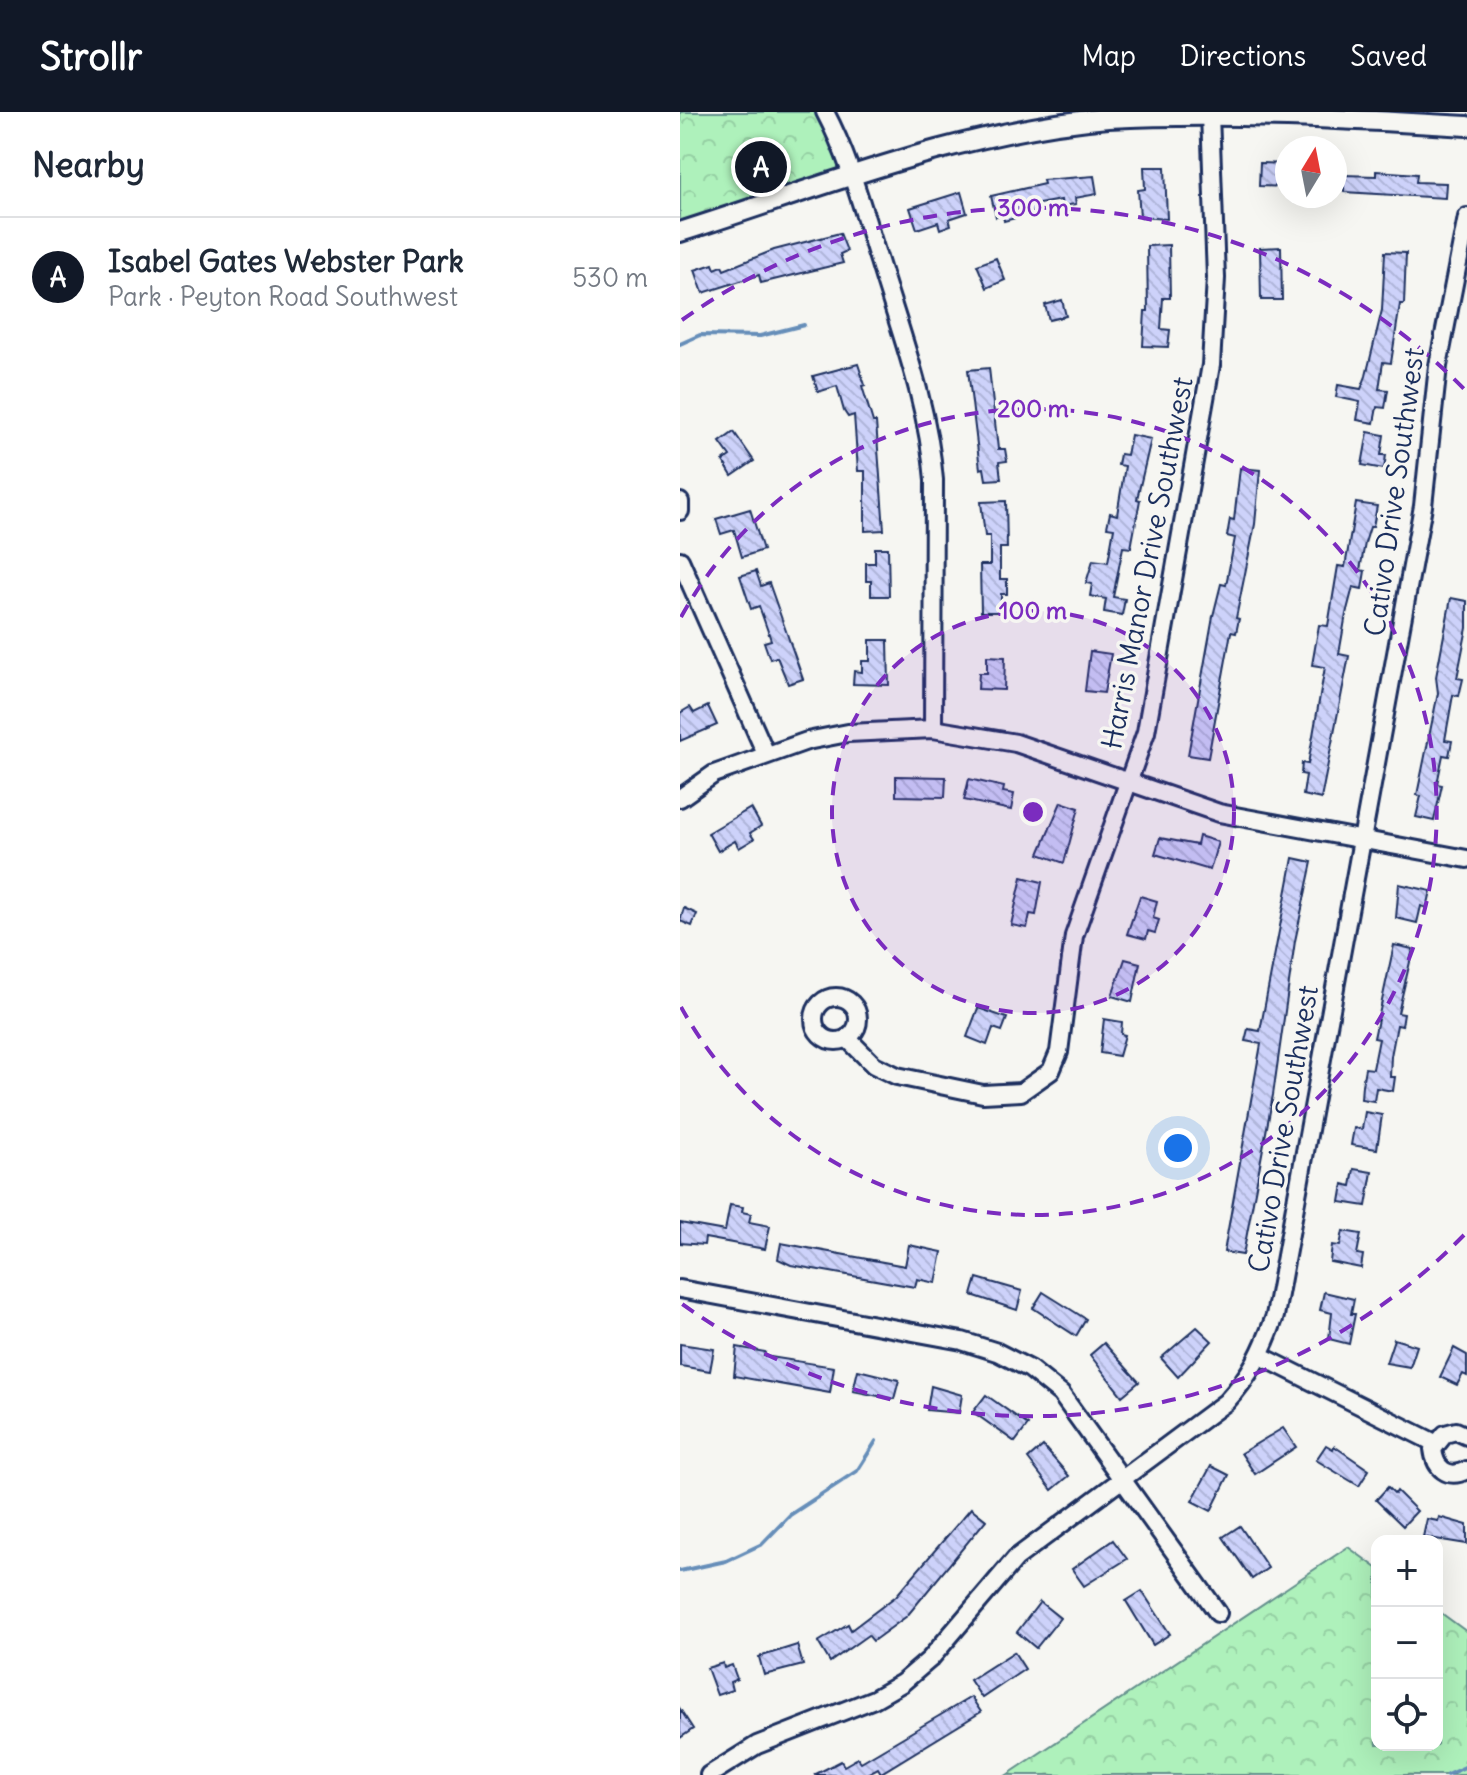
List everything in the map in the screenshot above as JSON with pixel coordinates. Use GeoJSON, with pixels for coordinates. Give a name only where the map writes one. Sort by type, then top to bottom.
{"type":"FeatureCollection","features":[{"type":"Feature","properties":{"kind":"street"},"geometry":{"type":"LineString","coordinates":[[825,112],[838,137],[852,178],[922,400],[931,441],[934,480],[933,729]]}},
{"type":"Feature","properties":{"kind":"street"},"geometry":{"type":"LineString","coordinates":[[680,232],[947,149],[1034,128],[1108,118],[1210,114],[1467,126]]}},
{"type":"Feature","properties":{"kind":"street","name":"Harris Manor Drive Southwest"},"geometry":{"type":"LineString","coordinates":[[847,1038],[874,1065],[897,1076],[983,1094],[1021,1092],[1051,1071],[1059,1052],[1074,936],[1146,732],[1211,365],[1216,278],[1210,114]]}},
{"type":"Feature","properties":{"kind":"street","name":"Cativo Drive Southwest"},"geometry":{"type":"LineString","coordinates":[[709,1775],[757,1745],[874,1699],[902,1683],[930,1659],[1016,1558],[1226,1402],[1261,1356],[1275,1316],[1423,506],[1438,366],[1467,217]]}},
{"type":"Feature","properties":{"kind":"street"},"geometry":{"type":"LineString","coordinates":[[680,502],[680,511]]}},
{"type":"Feature","properties":{"kind":"street"},"geometry":{"type":"LineString","coordinates":[[680,560],[766,754]]}},
{"type":"Feature","properties":{"kind":"street"},"geometry":{"type":"LineString","coordinates":[[680,798],[714,774],[766,754],[848,733],[933,729],[1016,743],[1219,813],[1467,859]]}},
{"type":"Feature","properties":{"kind":"street"},"geometry":{"type":"LineString","coordinates":[[680,1289],[962,1341],[997,1352],[1030,1369],[1061,1394],[1218,1613]]}},
{"type":"Feature","properties":{"kind":"street"},"geometry":{"type":"LineString","coordinates":[[1261,1356],[1435,1443]]}},
{"type":"Feature","properties":{"kind":"street"},"geometry":{"type":"LineString","coordinates":[[1467,1436],[1456,1431],[1445,1434],[1435,1443],[1434,1461],[1443,1471],[1452,1474],[1467,1470]]}},
{"type":"Feature","properties":{"kind":"green space"},"geometry":{"type":"Polygon","coordinates":[[[680,112],[815,112],[849,181],[680,232],[680,112]]]}},
{"type":"Feature","properties":{"kind":"green space"},"geometry":{"type":"Polygon","coordinates":[[[1348,1547],[1371,1564],[1371,1751],[1443,1751],[1443,1614],[1467,1632],[1467,1775],[1007,1775],[1348,1547]]]}},
{"type":"Feature","properties":{"kind":"building"},"geometry":{"type":"Polygon","coordinates":[[[1260,163],[1275,164],[1275,187],[1259,186],[1260,163]]]}},
{"type":"Feature","properties":{"kind":"building"},"geometry":{"type":"Polygon","coordinates":[[[1144,167],[1165,167],[1167,219],[1140,217],[1138,190],[1145,189],[1144,167]]]}},
{"type":"Feature","properties":{"kind":"building"},"geometry":{"type":"Polygon","coordinates":[[[1376,171],[1417,174],[1416,182],[1446,183],[1445,198],[1347,192],[1347,175],[1376,176],[1376,171]]]}},
{"type":"Feature","properties":{"kind":"building"},"geometry":{"type":"Polygon","coordinates":[[[1094,176],[1097,194],[1075,198],[1076,204],[1062,206],[1061,200],[1033,205],[1035,213],[1004,221],[1003,215],[996,217],[991,196],[1044,184],[1043,180],[1094,176]]]}},
{"type":"Feature","properties":{"kind":"building"},"geometry":{"type":"Polygon","coordinates":[[[961,192],[967,213],[949,219],[951,225],[940,229],[938,222],[917,229],[910,208],[961,192]]]}},
{"type":"Feature","properties":{"kind":"building"},"geometry":{"type":"Polygon","coordinates":[[[840,233],[847,251],[840,254],[843,263],[761,283],[759,275],[703,293],[695,270],[713,264],[715,269],[722,266],[724,270],[774,250],[840,233]]]}},
{"type":"Feature","properties":{"kind":"building"},"geometry":{"type":"Polygon","coordinates":[[[1169,245],[1170,298],[1163,298],[1161,329],[1170,330],[1168,347],[1143,346],[1145,311],[1148,311],[1147,246],[1169,245]]]}},
{"type":"Feature","properties":{"kind":"building"},"geometry":{"type":"Polygon","coordinates":[[[1281,247],[1282,300],[1261,300],[1260,248],[1281,247]]]}},
{"type":"Feature","properties":{"kind":"building"},"geometry":{"type":"Polygon","coordinates":[[[1385,252],[1406,253],[1404,304],[1400,304],[1391,363],[1383,362],[1379,389],[1388,390],[1385,408],[1377,407],[1374,423],[1357,420],[1360,402],[1336,397],[1338,385],[1361,389],[1366,376],[1382,310],[1385,252]]]}},
{"type":"Feature","properties":{"kind":"building"},"geometry":{"type":"Polygon","coordinates":[[[996,258],[1005,280],[987,288],[977,265],[996,258]]]}},
{"type":"Feature","properties":{"kind":"building"},"geometry":{"type":"Polygon","coordinates":[[[1062,300],[1066,316],[1049,320],[1045,305],[1062,300]]]}},
{"type":"Feature","properties":{"kind":"building"},"geometry":{"type":"Polygon","coordinates":[[[858,364],[873,422],[876,422],[884,530],[865,531],[865,471],[858,471],[854,415],[848,417],[844,411],[837,386],[818,392],[813,376],[858,364]]]}},
{"type":"Feature","properties":{"kind":"building"},"geometry":{"type":"Polygon","coordinates":[[[989,368],[998,449],[1005,449],[1007,461],[999,462],[1001,479],[986,480],[984,468],[980,469],[968,370],[989,368]]]}},
{"type":"Feature","properties":{"kind":"building"},"geometry":{"type":"Polygon","coordinates":[[[734,432],[754,461],[732,476],[723,461],[730,456],[720,442],[734,432]]]}},
{"type":"Feature","properties":{"kind":"building"},"geometry":{"type":"Polygon","coordinates":[[[1368,432],[1384,435],[1381,455],[1386,455],[1384,469],[1362,465],[1368,432]]]}},
{"type":"Feature","properties":{"kind":"building"},"geometry":{"type":"Polygon","coordinates":[[[1131,435],[1151,439],[1137,499],[1140,500],[1131,548],[1123,547],[1113,597],[1125,599],[1122,615],[1104,612],[1106,599],[1090,596],[1092,584],[1086,583],[1093,560],[1108,562],[1114,528],[1107,527],[1110,513],[1117,515],[1125,466],[1118,465],[1120,454],[1127,455],[1131,435]]]}},
{"type":"Feature","properties":{"kind":"building"},"geometry":{"type":"Polygon","coordinates":[[[1240,468],[1260,470],[1255,524],[1236,618],[1239,619],[1236,633],[1231,632],[1208,758],[1188,755],[1213,616],[1221,584],[1226,585],[1235,538],[1227,536],[1230,519],[1234,520],[1240,468]]]}},
{"type":"Feature","properties":{"kind":"building"},"geometry":{"type":"Polygon","coordinates":[[[1006,501],[1007,548],[1000,548],[1000,579],[1007,579],[1007,594],[1001,594],[1001,612],[981,612],[980,565],[990,565],[990,536],[985,536],[981,502],[1006,501]]]}},
{"type":"Feature","properties":{"kind":"building"},"geometry":{"type":"Polygon","coordinates":[[[1356,503],[1377,506],[1360,570],[1365,571],[1362,589],[1353,587],[1346,614],[1339,654],[1349,656],[1321,799],[1303,795],[1306,775],[1301,774],[1302,763],[1308,764],[1325,667],[1312,665],[1319,625],[1328,626],[1338,566],[1345,567],[1356,503]]]}},
{"type":"Feature","properties":{"kind":"building"},"geometry":{"type":"Polygon","coordinates":[[[750,509],[763,550],[742,557],[734,530],[721,534],[716,519],[750,509]]]}},
{"type":"Feature","properties":{"kind":"building"},"geometry":{"type":"Polygon","coordinates":[[[875,548],[888,548],[889,596],[871,596],[871,581],[866,581],[866,563],[875,563],[875,548]]]}},
{"type":"Feature","properties":{"kind":"building"},"geometry":{"type":"Polygon","coordinates":[[[756,571],[761,586],[769,583],[803,679],[788,684],[777,657],[770,659],[764,642],[771,640],[759,606],[751,609],[740,576],[756,571]]]}},
{"type":"Feature","properties":{"kind":"building"},"geometry":{"type":"Polygon","coordinates":[[[1451,598],[1467,601],[1467,628],[1457,678],[1463,679],[1459,696],[1453,695],[1445,740],[1452,741],[1449,756],[1443,755],[1437,784],[1442,785],[1434,821],[1416,817],[1421,796],[1417,795],[1438,693],[1436,677],[1451,598]]]}},
{"type":"Feature","properties":{"kind":"building"},"geometry":{"type":"Polygon","coordinates":[[[870,640],[888,640],[889,685],[853,684],[854,671],[862,672],[862,661],[870,661],[870,640]]]}},
{"type":"Feature","properties":{"kind":"building"},"geometry":{"type":"Polygon","coordinates":[[[1090,651],[1111,654],[1104,693],[1085,691],[1090,651]]]}},
{"type":"Feature","properties":{"kind":"building"},"geometry":{"type":"Polygon","coordinates":[[[987,656],[1005,657],[1004,690],[978,689],[979,673],[987,673],[987,656]]]}},
{"type":"Feature","properties":{"kind":"building"},"geometry":{"type":"Polygon","coordinates":[[[708,706],[717,725],[680,741],[680,713],[690,707],[694,713],[708,706]]]}},
{"type":"Feature","properties":{"kind":"building"},"geometry":{"type":"Polygon","coordinates":[[[896,776],[946,777],[945,797],[896,796],[896,776]]]}},
{"type":"Feature","properties":{"kind":"building"},"geometry":{"type":"Polygon","coordinates":[[[969,779],[1004,787],[1003,792],[1014,794],[1011,810],[964,800],[969,779]]]}},
{"type":"Feature","properties":{"kind":"building"},"geometry":{"type":"Polygon","coordinates":[[[1061,802],[1079,808],[1064,863],[1039,854],[1061,802]]]}},
{"type":"Feature","properties":{"kind":"building"},"geometry":{"type":"Polygon","coordinates":[[[751,808],[761,826],[750,833],[754,839],[739,848],[735,841],[718,851],[708,833],[751,808]]]}},
{"type":"Feature","properties":{"kind":"building"},"geometry":{"type":"Polygon","coordinates":[[[1199,836],[1218,842],[1210,870],[1155,854],[1160,838],[1197,845],[1199,836]]]}},
{"type":"Feature","properties":{"kind":"building"},"geometry":{"type":"Polygon","coordinates":[[[1293,858],[1312,862],[1295,941],[1273,1095],[1243,1255],[1224,1252],[1261,1044],[1245,1041],[1248,1029],[1260,1031],[1293,858]]]}},
{"type":"Feature","properties":{"kind":"building"},"geometry":{"type":"Polygon","coordinates":[[[1022,877],[1042,882],[1036,915],[1030,914],[1027,928],[1011,925],[1022,877]]]}},
{"type":"Feature","properties":{"kind":"building"},"geometry":{"type":"Polygon","coordinates":[[[1399,884],[1431,891],[1427,908],[1421,906],[1417,923],[1396,918],[1399,884]]]}},
{"type":"Feature","properties":{"kind":"building"},"geometry":{"type":"Polygon","coordinates":[[[1140,896],[1157,901],[1153,918],[1159,920],[1155,933],[1148,931],[1146,939],[1127,934],[1140,896]]]}},
{"type":"Feature","properties":{"kind":"building"},"geometry":{"type":"Polygon","coordinates":[[[684,908],[697,914],[692,926],[680,921],[684,908]]]}},
{"type":"Feature","properties":{"kind":"building"},"geometry":{"type":"Polygon","coordinates":[[[1394,945],[1413,949],[1398,1013],[1404,1014],[1402,1026],[1397,1025],[1391,1056],[1390,1077],[1395,1077],[1393,1091],[1376,1088],[1374,1101],[1361,1099],[1365,1068],[1373,1069],[1379,1039],[1374,1038],[1394,945]]]}},
{"type":"Feature","properties":{"kind":"building"},"geometry":{"type":"Polygon","coordinates":[[[1125,959],[1140,963],[1132,1002],[1112,996],[1125,959]]]}},
{"type":"Feature","properties":{"kind":"building"},"geometry":{"type":"Polygon","coordinates":[[[978,1008],[1007,1018],[1002,1031],[993,1028],[987,1045],[967,1037],[978,1008]]]}},
{"type":"Feature","properties":{"kind":"building"},"geometry":{"type":"Polygon","coordinates":[[[1104,1019],[1122,1022],[1121,1034],[1125,1035],[1119,1056],[1100,1053],[1104,1019]]]}},
{"type":"Feature","properties":{"kind":"building"},"geometry":{"type":"Polygon","coordinates":[[[1365,1112],[1382,1115],[1377,1149],[1351,1145],[1354,1128],[1362,1129],[1365,1112]]]}},
{"type":"Feature","properties":{"kind":"building"},"geometry":{"type":"Polygon","coordinates":[[[1354,1169],[1372,1172],[1366,1206],[1340,1202],[1343,1184],[1351,1186],[1354,1169]]]}},
{"type":"Feature","properties":{"kind":"building"},"geometry":{"type":"Polygon","coordinates":[[[730,1205],[743,1207],[742,1212],[751,1214],[749,1222],[770,1226],[765,1249],[705,1238],[704,1245],[680,1243],[680,1223],[725,1231],[730,1205]]]}},
{"type":"Feature","properties":{"kind":"building"},"geometry":{"type":"Polygon","coordinates":[[[1343,1231],[1361,1234],[1357,1254],[1363,1255],[1361,1268],[1330,1262],[1332,1245],[1340,1246],[1343,1231]]]}},
{"type":"Feature","properties":{"kind":"building"},"geometry":{"type":"Polygon","coordinates":[[[781,1243],[905,1266],[909,1245],[942,1252],[936,1283],[917,1279],[915,1287],[791,1265],[778,1259],[781,1243]]]}},
{"type":"Feature","properties":{"kind":"building"},"geometry":{"type":"Polygon","coordinates":[[[977,1278],[1022,1291],[1017,1310],[972,1295],[977,1278]]]}},
{"type":"Feature","properties":{"kind":"building"},"geometry":{"type":"Polygon","coordinates":[[[1043,1292],[1086,1319],[1076,1336],[1033,1308],[1043,1292]]]}},
{"type":"Feature","properties":{"kind":"building"},"geometry":{"type":"Polygon","coordinates":[[[1324,1292],[1354,1299],[1351,1314],[1355,1314],[1349,1344],[1329,1339],[1332,1313],[1320,1310],[1324,1292]]]}},
{"type":"Feature","properties":{"kind":"building"},"geometry":{"type":"Polygon","coordinates":[[[1197,1327],[1212,1341],[1178,1377],[1161,1358],[1197,1327]]]}},
{"type":"Feature","properties":{"kind":"building"},"geometry":{"type":"Polygon","coordinates":[[[1394,1339],[1417,1346],[1410,1367],[1386,1363],[1394,1339]]]}},
{"type":"Feature","properties":{"kind":"building"},"geometry":{"type":"Polygon","coordinates":[[[1104,1343],[1139,1382],[1122,1396],[1090,1355],[1104,1343]]]}},
{"type":"Feature","properties":{"kind":"building"},"geometry":{"type":"Polygon","coordinates":[[[680,1344],[714,1349],[710,1371],[680,1366],[680,1344]]]}},
{"type":"Feature","properties":{"kind":"building"},"geometry":{"type":"Polygon","coordinates":[[[737,1347],[765,1352],[764,1356],[834,1367],[830,1393],[734,1376],[737,1347]]]}},
{"type":"Feature","properties":{"kind":"building"},"geometry":{"type":"Polygon","coordinates":[[[1454,1348],[1467,1355],[1467,1376],[1463,1374],[1457,1385],[1440,1377],[1454,1348]]]}},
{"type":"Feature","properties":{"kind":"building"},"geometry":{"type":"Polygon","coordinates":[[[858,1370],[899,1380],[894,1399],[853,1391],[858,1370]]]}},
{"type":"Feature","properties":{"kind":"building"},"geometry":{"type":"Polygon","coordinates":[[[931,1386],[962,1395],[959,1413],[927,1410],[931,1386]]]}},
{"type":"Feature","properties":{"kind":"building"},"geometry":{"type":"Polygon","coordinates":[[[986,1395],[1028,1425],[1015,1442],[973,1412],[986,1395]]]}},
{"type":"Feature","properties":{"kind":"building"},"geometry":{"type":"Polygon","coordinates":[[[1283,1428],[1296,1447],[1255,1474],[1241,1453],[1283,1428]]]}},
{"type":"Feature","properties":{"kind":"building"},"geometry":{"type":"Polygon","coordinates":[[[1326,1445],[1333,1449],[1334,1446],[1369,1470],[1359,1486],[1316,1460],[1326,1445]]]}},
{"type":"Feature","properties":{"kind":"building"},"geometry":{"type":"Polygon","coordinates":[[[1043,1446],[1069,1476],[1052,1490],[1028,1459],[1043,1446]]]}},
{"type":"Feature","properties":{"kind":"building"},"geometry":{"type":"Polygon","coordinates":[[[1211,1466],[1229,1475],[1211,1511],[1192,1501],[1211,1466]]]}},
{"type":"Feature","properties":{"kind":"building"},"geometry":{"type":"Polygon","coordinates":[[[1388,1487],[1395,1494],[1397,1491],[1417,1511],[1403,1526],[1376,1500],[1388,1487]]]}},
{"type":"Feature","properties":{"kind":"building"},"geometry":{"type":"Polygon","coordinates":[[[971,1508],[986,1520],[907,1616],[873,1641],[868,1635],[830,1662],[818,1642],[848,1624],[851,1630],[896,1596],[971,1508]]]}},
{"type":"Feature","properties":{"kind":"building"},"geometry":{"type":"Polygon","coordinates":[[[1439,1517],[1467,1525],[1467,1544],[1443,1540],[1443,1535],[1423,1535],[1427,1519],[1438,1521],[1439,1517]]]}},
{"type":"Feature","properties":{"kind":"building"},"geometry":{"type":"Polygon","coordinates":[[[1240,1526],[1268,1568],[1252,1579],[1223,1537],[1240,1526]]]}},
{"type":"Feature","properties":{"kind":"building"},"geometry":{"type":"Polygon","coordinates":[[[1113,1540],[1127,1559],[1084,1586],[1072,1569],[1113,1540]]]}},
{"type":"Feature","properties":{"kind":"building"},"geometry":{"type":"Polygon","coordinates":[[[1142,1591],[1170,1634],[1153,1645],[1126,1601],[1142,1591]]]}},
{"type":"Feature","properties":{"kind":"building"},"geometry":{"type":"Polygon","coordinates":[[[1040,1602],[1060,1618],[1036,1648],[1017,1632],[1040,1602]]]}},
{"type":"Feature","properties":{"kind":"building"},"geometry":{"type":"Polygon","coordinates":[[[797,1645],[803,1665],[764,1675],[759,1657],[797,1645]]]}},
{"type":"Feature","properties":{"kind":"building"},"geometry":{"type":"Polygon","coordinates":[[[1014,1652],[1025,1669],[982,1698],[970,1680],[1014,1652]]]}},
{"type":"Feature","properties":{"kind":"building"},"geometry":{"type":"Polygon","coordinates":[[[723,1663],[724,1668],[732,1665],[737,1679],[730,1682],[732,1690],[717,1695],[707,1668],[723,1663]]]}},
{"type":"Feature","properties":{"kind":"building"},"geometry":{"type":"Polygon","coordinates":[[[971,1697],[981,1712],[881,1773],[878,1768],[865,1775],[814,1775],[841,1761],[844,1766],[858,1758],[861,1762],[971,1697]]]}},
{"type":"Feature","properties":{"kind":"building"},"geometry":{"type":"Polygon","coordinates":[[[680,1709],[693,1729],[680,1738],[680,1709]]]}},
{"type":"Feature","properties":{"kind":"waterway"},"geometry":{"type":"LineString","coordinates":[[680,344],[700,335],[760,336],[804,325]]}},
{"type":"Feature","properties":{"kind":"waterway"},"geometry":{"type":"LineString","coordinates":[[680,1571],[726,1561],[762,1544],[790,1515],[857,1471],[876,1441]]}},
{"type":"Feature","properties":{"kind":"waterway"},"geometry":{"type":"LineString","coordinates":[[1447,1775],[1467,1766]]}},
{"type":"Feature","properties":{"kind":"place","name":"Isabel Gates Webster Park"},"geometry":{"type":"Point","coordinates":[761,167]}}]}
